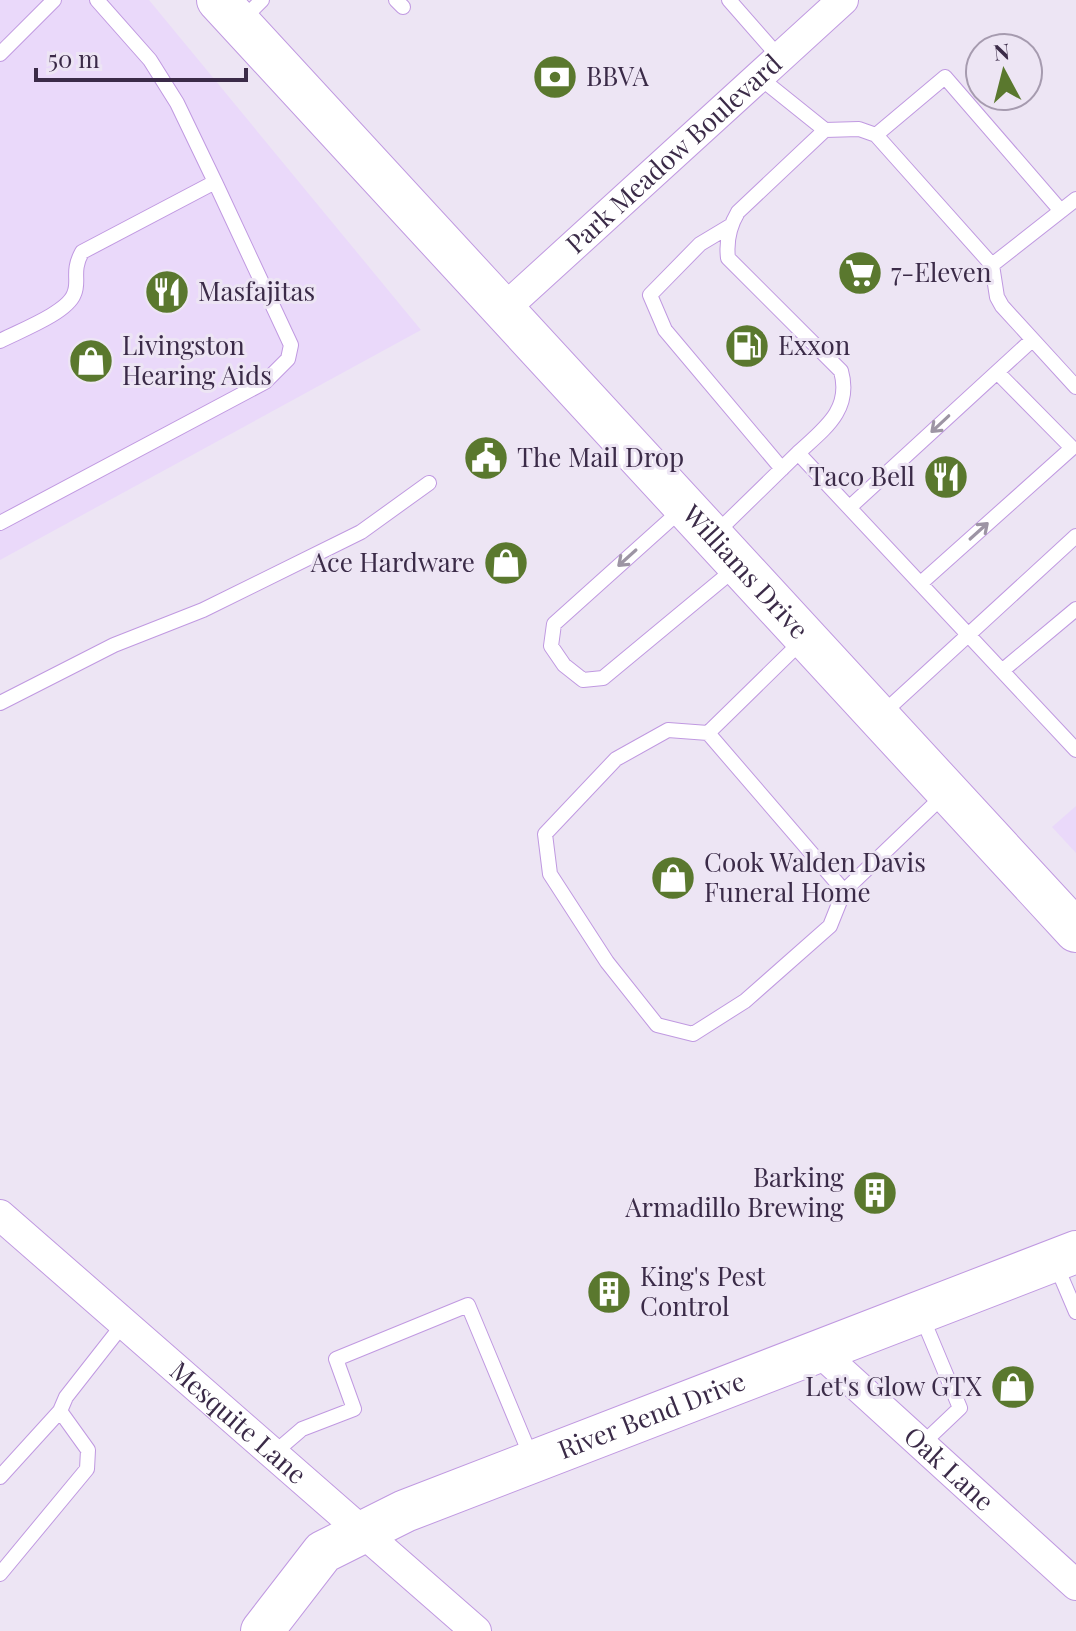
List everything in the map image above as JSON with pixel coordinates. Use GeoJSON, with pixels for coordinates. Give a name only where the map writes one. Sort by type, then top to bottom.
{"type":"FeatureCollection","features":[{"type":"Feature","properties":{"kind":"main road","name":"Williams Drive"},"geometry":{"type":"LineString","coordinates":[[240,8],[504,309],[1076,931]]}},
{"type":"Feature","properties":{"kind":"main road","name":"River Bend Drive"},"geometry":{"type":"LineString","coordinates":[[262,1631],[323,1552],[363,1530],[405,1511],[1065,1256]]}},
{"type":"Feature","properties":{"kind":"street","name":"Park Meadow Boulevard"},"geometry":{"type":"LineString","coordinates":[[504,309],[843,0]]}},
{"type":"Feature","properties":{"kind":"street","name":"Mesquite Lane"},"geometry":{"type":"LineString","coordinates":[[0,1215],[476,1631]]}},
{"type":"Feature","properties":{"kind":"street","name":"Oak Lane"},"geometry":{"type":"LineString","coordinates":[[820,1352],[1076,1585]]}},
{"type":"Feature","properties":{"kind":"lane"},"geometry":{"type":"LineString","coordinates":[[0,54],[54,0]]}},
{"type":"Feature","properties":{"kind":"lane"},"geometry":{"type":"LineString","coordinates":[[0,523],[265,382],[288,359],[291,345],[171,92],[150,60],[97,0]]}},
{"type":"Feature","properties":{"kind":"lane"},"geometry":{"type":"LineString","coordinates":[[729,0],[770,67],[825,130]]}},
{"type":"Feature","properties":{"kind":"lane"},"geometry":{"type":"LineString","coordinates":[[876,135],[945,77],[1061,211]]}},
{"type":"Feature","properties":{"kind":"lane"},"geometry":{"type":"LineString","coordinates":[[712,536],[554,624],[551,646],[564,665],[583,680],[603,678],[712,536],[835,419],[841,407],[844,393],[841,371],[728,258],[730,226],[738,212],[825,130],[859,129],[876,135],[992,265],[997,297],[1008,313],[1076,387]]}},
{"type":"Feature","properties":{"kind":"lane"},"geometry":{"type":"LineString","coordinates":[[0,341],[64,308],[75,293],[75,266],[82,252],[215,182]]}},
{"type":"Feature","properties":{"kind":"lane"},"geometry":{"type":"LineString","coordinates":[[992,265],[1076,199]]}},
{"type":"Feature","properties":{"kind":"lane"},"geometry":{"type":"LineString","coordinates":[[730,226],[700,244],[650,295],[665,330],[749,426],[782,469]]}},
{"type":"Feature","properties":{"kind":"lane"},"geometry":{"type":"LineString","coordinates":[[850,507],[1032,340]]}},
{"type":"Feature","properties":{"kind":"lane"},"geometry":{"type":"LineString","coordinates":[[921,583],[1074,446],[997,372]]}},
{"type":"Feature","properties":{"kind":"lane"},"geometry":{"type":"LineString","coordinates":[[798,453],[1076,750]]}},
{"type":"Feature","properties":{"kind":"lane"},"geometry":{"type":"LineString","coordinates":[[0,703],[114,645],[203,610],[361,532],[429,483]]}},
{"type":"Feature","properties":{"kind":"lane"},"geometry":{"type":"LineString","coordinates":[[879,717],[1076,536]]}},
{"type":"Feature","properties":{"kind":"lane"},"geometry":{"type":"LineString","coordinates":[[1003,670],[1076,609]]}},
{"type":"Feature","properties":{"kind":"lane"},"geometry":{"type":"LineString","coordinates":[[708,733],[806,637]]}},
{"type":"Feature","properties":{"kind":"lane"},"geometry":{"type":"LineString","coordinates":[[844,891],[708,733],[668,730],[616,759],[545,834],[550,874],[607,962],[657,1025],[693,1034],[745,1001],[830,926],[844,891],[948,792]]}},
{"type":"Feature","properties":{"kind":"lane"},"geometry":{"type":"LineString","coordinates":[[1065,1256],[1076,1312]]}},
{"type":"Feature","properties":{"kind":"lane"},"geometry":{"type":"LineString","coordinates":[[274,1453],[302,1429],[354,1409],[336,1359],[468,1305],[534,1462]]}},
{"type":"Feature","properties":{"kind":"lane"},"geometry":{"type":"LineString","coordinates":[[920,1313],[960,1408],[921,1445]]}},
{"type":"Feature","properties":{"kind":"lane"},"geometry":{"type":"LineString","coordinates":[[0,1477],[60,1411],[66,1397],[124,1323]]}},
{"type":"Feature","properties":{"kind":"lane"},"geometry":{"type":"LineString","coordinates":[[0,1574],[87,1469],[88,1450],[60,1411]]}},
{"type":"Feature","properties":{"kind":"shaded area"},"geometry":{"type":"Polygon","coordinates":[[[0,0],[149,0],[421,330],[0,560],[0,0]]]}},
{"type":"Feature","properties":{"kind":"shaded area"},"geometry":{"type":"Polygon","coordinates":[[[1076,806],[1076,853],[1052,827],[1076,806]]]}},
{"type":"Feature","properties":{"kind":"place","name":"BBVA"},"geometry":{"type":"Point","coordinates":[555,77]}},
{"type":"Feature","properties":{"kind":"place","name":"7-Eleven"},"geometry":{"type":"Point","coordinates":[860,273]}},
{"type":"Feature","properties":{"kind":"place","name":"Masfajitas"},"geometry":{"type":"Point","coordinates":[167,292]}},
{"type":"Feature","properties":{"kind":"place","name":"Exxon"},"geometry":{"type":"Point","coordinates":[747,346]}},
{"type":"Feature","properties":{"kind":"place","name":"Livingston Hearing Aids"},"geometry":{"type":"Point","coordinates":[91,361]}},
{"type":"Feature","properties":{"kind":"place","name":"The Mail Drop"},"geometry":{"type":"Point","coordinates":[486,458]}},
{"type":"Feature","properties":{"kind":"place","name":"Taco Bell"},"geometry":{"type":"Point","coordinates":[946,477]}},
{"type":"Feature","properties":{"kind":"place","name":"Ace Hardware"},"geometry":{"type":"Point","coordinates":[506,563]}},
{"type":"Feature","properties":{"kind":"place","name":"Cook Walden Davis Funeral Home"},"geometry":{"type":"Point","coordinates":[673,878]}},
{"type":"Feature","properties":{"kind":"place","name":"Barking Armadillo Brewing"},"geometry":{"type":"Point","coordinates":[875,1193]}},
{"type":"Feature","properties":{"kind":"place","name":"King's Pest Control"},"geometry":{"type":"Point","coordinates":[609,1292]}},
{"type":"Feature","properties":{"kind":"place","name":"Let's Glow GTX"},"geometry":{"type":"Point","coordinates":[1013,1387]}}]}
